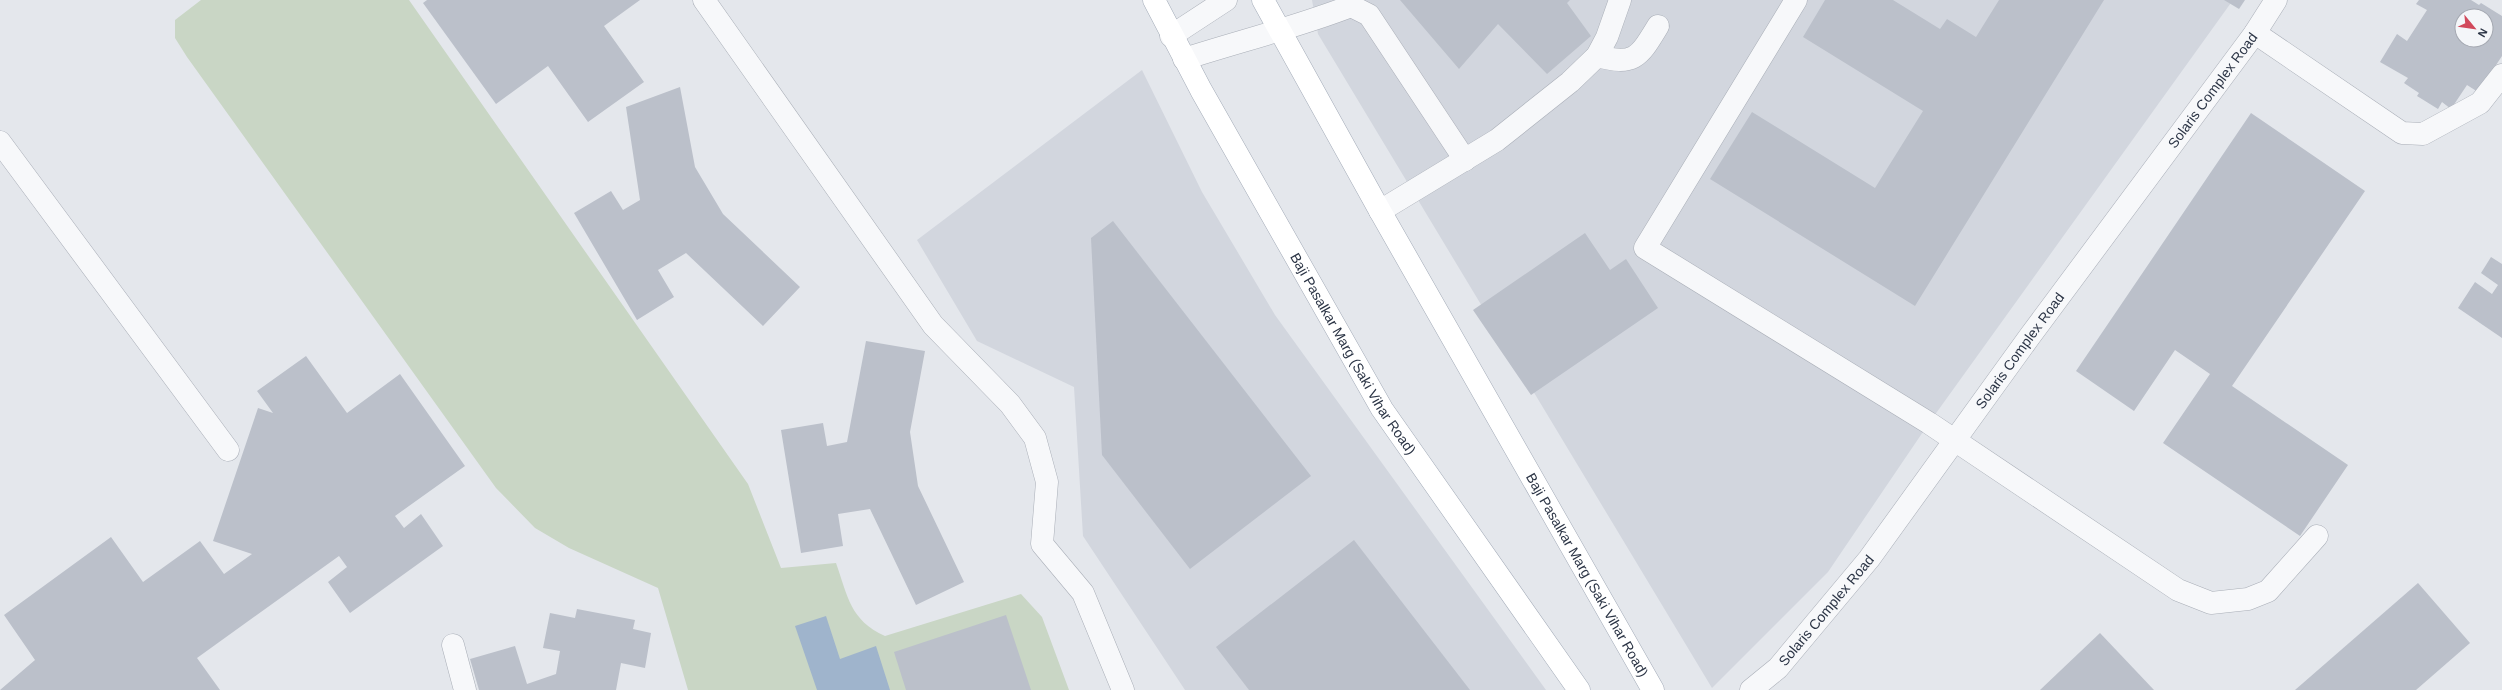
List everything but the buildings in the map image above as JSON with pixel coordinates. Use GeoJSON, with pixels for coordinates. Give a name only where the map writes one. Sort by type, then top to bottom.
{"type":"FeatureCollection","features":[{"type":"Feature","properties":{"kind":"main road","name":"Baji Pasalkar Marg (Saki Vihar Road)"},"geometry":{"type":"LineString","coordinates":[[1263,0],[1277,30],[1653,690]]}},
{"type":"Feature","properties":{"kind":"main road","name":"Baji Pasalkar Marg (Saki Vihar Road)"},"geometry":{"type":"LineString","coordinates":[[1158,2],[1172,36],[1184,59],[1382,409],[1579,690]]}},
{"type":"Feature","properties":{"kind":"street"},"geometry":{"type":"LineString","coordinates":[[704,0],[933,325],[1010,404],[1036,438],[1047,482],[1042,544],[1083,593],[1123,690]]}},
{"type":"Feature","properties":{"kind":"street"},"geometry":{"type":"LineString","coordinates":[[1172,36],[1226,0]]}},
{"type":"Feature","properties":{"kind":"street"},"geometry":{"type":"LineString","coordinates":[[1380,211],[1497,140],[1570,82],[1597,56],[1607,37],[1620,0]]}},
{"type":"Feature","properties":{"kind":"street"},"geometry":{"type":"LineString","coordinates":[[1796,0],[1645,248],[1929,423],[2178,590],[2211,603],[2248,599],[2268,590],[2317,536]]}},
{"type":"Feature","properties":{"kind":"street","name":"Solaris Complex Road"},"geometry":{"type":"LineString","coordinates":[[1751,690],[1778,668],[1869,559],[1954,441],[2255,33],[2276,0]]}},
{"type":"Feature","properties":{"kind":"street"},"geometry":{"type":"LineString","coordinates":[[1184,59],[1277,30],[1307,23],[1351,6],[1369,15],[1465,160]]}},
{"type":"Feature","properties":{"kind":"street"},"geometry":{"type":"LineString","coordinates":[[1597,56],[1618,61],[1641,54],[1658,26]]}},
{"type":"Feature","properties":{"kind":"street"},"geometry":{"type":"LineString","coordinates":[[2255,33],[2402,133],[2423,134],[2480,103],[2502,75]]}},
{"type":"Feature","properties":{"kind":"street"},"geometry":{"type":"LineString","coordinates":[[0,142],[228,450]]}},
{"type":"Feature","properties":{"kind":"street"},"geometry":{"type":"LineString","coordinates":[[452,645],[465,690]]}},
{"type":"Feature","properties":{"kind":"shaded area"},"geometry":{"type":"Polygon","coordinates":[[[1312,0],[2233,0],[1929,423],[1828,572],[1712,688],[1318,34],[1312,0]]]}},
{"type":"Feature","properties":{"kind":"shaded area"},"geometry":{"type":"Polygon","coordinates":[[[1142,70],[1202,192],[1275,315],[1546,690],[1185,690],[1083,536],[1074,387],[977,341],[917,240],[1142,70]]]}},
{"type":"Feature","properties":{"kind":"green space"},"geometry":{"type":"Polygon","coordinates":[[[201,0],[409,0],[748,484],[781,568],[836,563],[848,597],[857,615],[873,630],[885,636],[1021,594],[1042,617],[1069,690],[688,690],[658,588],[569,548],[535,528],[496,488],[187,57],[175,38],[175,20],[201,0]]]}},
{"type":"Feature","properties":{"kind":"water"},"geometry":{"type":"Polygon","coordinates":[[[826,616],[840,659],[876,646],[890,690],[817,690],[795,626],[826,616]]]}}]}
